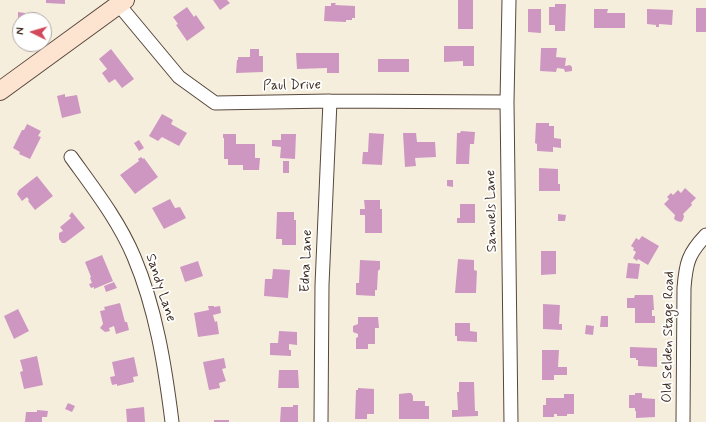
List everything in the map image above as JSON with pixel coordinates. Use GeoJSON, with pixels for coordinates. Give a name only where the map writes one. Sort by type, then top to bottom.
{"type":"FeatureCollection","features":[{"type":"Feature","properties":{"kind":"main road"},"geometry":{"type":"LineString","coordinates":[[0,91],[122,2]]}},
{"type":"Feature","properties":{"kind":"street","name":"Samuels Lane"},"geometry":{"type":"LineString","coordinates":[[509,0],[507,102],[511,422]]}},
{"type":"Feature","properties":{"kind":"street","name":"Paul Drive"},"geometry":{"type":"LineString","coordinates":[[122,2],[179,77],[215,103],[330,101],[507,102]]}},
{"type":"Feature","properties":{"kind":"street","name":"Edna Lane"},"geometry":{"type":"LineString","coordinates":[[321,422],[322,285],[330,101]]}},
{"type":"Feature","properties":{"kind":"street","name":"Sandy Lane"},"geometry":{"type":"LineString","coordinates":[[71,157],[118,226],[134,256],[146,288],[158,335],[168,385],[172,422]]}},
{"type":"Feature","properties":{"kind":"street","name":"Old Selden Stage Road"},"geometry":{"type":"LineString","coordinates":[[683,422],[685,272],[688,258],[706,235]]}},
{"type":"Feature","properties":{"kind":"building"},"geometry":{"type":"Polygon","coordinates":[[[46,0],[65,0],[65,4],[46,3],[46,0]]]}},
{"type":"Feature","properties":{"kind":"building"},"geometry":{"type":"Polygon","coordinates":[[[213,0],[227,0],[230,3],[220,10],[213,0]]]}},
{"type":"Feature","properties":{"kind":"building"},"geometry":{"type":"Polygon","coordinates":[[[458,0],[473,0],[473,29],[458,29],[458,0]]]}},
{"type":"Feature","properties":{"kind":"building"},"geometry":{"type":"Polygon","coordinates":[[[331,3],[336,3],[335,5],[355,6],[355,18],[352,18],[352,20],[346,20],[346,22],[324,21],[325,6],[331,6],[331,3]]]}},
{"type":"Feature","properties":{"kind":"building"},"geometry":{"type":"Polygon","coordinates":[[[555,4],[566,4],[565,31],[555,31],[555,25],[549,25],[549,7],[555,7],[555,4]]]}},
{"type":"Feature","properties":{"kind":"building"},"geometry":{"type":"Polygon","coordinates":[[[187,7],[194,17],[196,15],[205,28],[187,41],[176,25],[178,24],[173,17],[187,7]]]}},
{"type":"Feature","properties":{"kind":"building"},"geometry":{"type":"Polygon","coordinates":[[[696,8],[706,8],[706,32],[696,32],[696,8]]]}},
{"type":"Feature","properties":{"kind":"building"},"geometry":{"type":"Polygon","coordinates":[[[528,9],[541,9],[541,33],[528,32],[528,9]]]}},
{"type":"Feature","properties":{"kind":"building"},"geometry":{"type":"Polygon","coordinates":[[[594,9],[608,9],[607,13],[625,13],[625,28],[594,28],[594,9]]]}},
{"type":"Feature","properties":{"kind":"building"},"geometry":{"type":"Polygon","coordinates":[[[647,9],[673,10],[672,25],[659,24],[659,27],[656,27],[656,25],[647,24],[647,9]]]}},
{"type":"Feature","properties":{"kind":"building"},"geometry":{"type":"Polygon","coordinates":[[[444,46],[474,46],[474,66],[463,66],[463,61],[444,62],[444,46]]]}},
{"type":"Feature","properties":{"kind":"building"},"geometry":{"type":"Polygon","coordinates":[[[541,48],[557,48],[556,57],[566,58],[565,66],[570,65],[572,67],[572,71],[565,72],[564,69],[557,68],[556,72],[540,71],[541,48]]]}},
{"type":"Feature","properties":{"kind":"building"},"geometry":{"type":"Polygon","coordinates":[[[111,49],[134,79],[122,88],[115,79],[109,83],[102,73],[107,69],[99,59],[111,49]]]}},
{"type":"Feature","properties":{"kind":"building"},"geometry":{"type":"Polygon","coordinates":[[[250,49],[259,49],[259,56],[263,56],[263,72],[236,73],[238,57],[250,57],[250,49]]]}},
{"type":"Feature","properties":{"kind":"building"},"geometry":{"type":"Polygon","coordinates":[[[296,53],[339,53],[339,73],[327,73],[327,68],[297,69],[296,53]]]}},
{"type":"Feature","properties":{"kind":"building"},"geometry":{"type":"Polygon","coordinates":[[[378,59],[409,59],[409,72],[378,72],[378,59]]]}},
{"type":"Feature","properties":{"kind":"building"},"geometry":{"type":"Polygon","coordinates":[[[65,94],[65,97],[77,95],[81,113],[62,118],[57,96],[65,94]]]}},
{"type":"Feature","properties":{"kind":"building"},"geometry":{"type":"Polygon","coordinates":[[[162,114],[173,120],[171,124],[187,133],[179,146],[162,137],[158,141],[149,136],[162,114]]]}},
{"type":"Feature","properties":{"kind":"building"},"geometry":{"type":"Polygon","coordinates":[[[536,123],[549,123],[549,126],[554,126],[554,138],[561,139],[561,148],[553,147],[553,152],[537,151],[537,144],[535,143],[536,123]]]}},
{"type":"Feature","properties":{"kind":"building"},"geometry":{"type":"Polygon","coordinates":[[[27,124],[41,131],[38,136],[41,137],[30,159],[19,154],[20,152],[13,148],[22,130],[24,130],[27,124]]]}},
{"type":"Feature","properties":{"kind":"building"},"geometry":{"type":"Polygon","coordinates":[[[461,131],[475,132],[474,144],[470,144],[469,164],[456,164],[457,133],[460,133],[461,131]]]}},
{"type":"Feature","properties":{"kind":"building"},"geometry":{"type":"Polygon","coordinates":[[[369,133],[384,134],[382,165],[362,164],[363,152],[368,152],[369,133]]]}},
{"type":"Feature","properties":{"kind":"building"},"geometry":{"type":"Polygon","coordinates":[[[403,133],[416,133],[417,142],[435,142],[436,157],[415,158],[416,166],[405,167],[403,133]]]}},
{"type":"Feature","properties":{"kind":"building"},"geometry":{"type":"Polygon","coordinates":[[[223,134],[236,134],[236,144],[255,144],[255,158],[260,158],[259,170],[243,170],[243,165],[228,165],[228,159],[224,159],[223,134]]]}},
{"type":"Feature","properties":{"kind":"building"},"geometry":{"type":"Polygon","coordinates":[[[281,134],[296,134],[295,159],[280,158],[281,147],[272,146],[272,140],[281,140],[281,134]]]}},
{"type":"Feature","properties":{"kind":"building"},"geometry":{"type":"Polygon","coordinates":[[[139,140],[144,148],[139,151],[134,143],[139,140]]]}},
{"type":"Feature","properties":{"kind":"building"},"geometry":{"type":"Polygon","coordinates":[[[141,157],[143,159],[144,158],[158,177],[135,194],[120,175],[139,161],[138,159],[141,157]]]}},
{"type":"Feature","properties":{"kind":"building"},"geometry":{"type":"Polygon","coordinates":[[[283,161],[289,161],[289,173],[283,173],[283,161]]]}},
{"type":"Feature","properties":{"kind":"building"},"geometry":{"type":"Polygon","coordinates":[[[539,168],[558,169],[558,184],[560,184],[560,191],[539,191],[539,168]]]}},
{"type":"Feature","properties":{"kind":"building"},"geometry":{"type":"Polygon","coordinates":[[[37,176],[53,196],[35,210],[28,201],[29,200],[27,197],[22,201],[17,194],[19,190],[37,176]]]}},
{"type":"Feature","properties":{"kind":"building"},"geometry":{"type":"Polygon","coordinates":[[[447,180],[453,180],[453,187],[447,186],[447,180]]]}},
{"type":"Feature","properties":{"kind":"building"},"geometry":{"type":"Polygon","coordinates":[[[685,188],[696,198],[691,203],[692,205],[683,214],[683,220],[681,222],[674,219],[675,215],[664,204],[669,199],[667,197],[671,193],[673,195],[678,190],[681,193],[685,188]]]}},
{"type":"Feature","properties":{"kind":"building"},"geometry":{"type":"Polygon","coordinates":[[[170,199],[175,208],[180,207],[186,218],[164,229],[152,208],[170,199]]]}},
{"type":"Feature","properties":{"kind":"building"},"geometry":{"type":"Polygon","coordinates":[[[364,200],[380,200],[380,209],[382,209],[382,233],[365,233],[365,215],[360,215],[360,209],[365,209],[364,200]]]}},
{"type":"Feature","properties":{"kind":"building"},"geometry":{"type":"Polygon","coordinates":[[[460,204],[475,204],[475,223],[457,223],[457,218],[460,218],[460,204]]]}},
{"type":"Feature","properties":{"kind":"building"},"geometry":{"type":"Polygon","coordinates":[[[72,212],[85,228],[65,243],[62,243],[59,239],[59,233],[63,231],[60,227],[71,218],[69,216],[72,212]]]}},
{"type":"Feature","properties":{"kind":"building"},"geometry":{"type":"Polygon","coordinates":[[[277,212],[294,212],[294,220],[296,220],[296,245],[282,245],[282,239],[276,239],[277,212]]]}},
{"type":"Feature","properties":{"kind":"building"},"geometry":{"type":"Polygon","coordinates":[[[558,214],[566,215],[565,221],[558,221],[558,214]]]}},
{"type":"Feature","properties":{"kind":"building"},"geometry":{"type":"Polygon","coordinates":[[[642,236],[659,246],[648,265],[638,259],[637,261],[633,258],[636,252],[631,246],[636,238],[639,240],[642,236]]]}},
{"type":"Feature","properties":{"kind":"building"},"geometry":{"type":"Polygon","coordinates":[[[541,251],[556,251],[556,274],[541,275],[541,251]]]}},
{"type":"Feature","properties":{"kind":"building"},"geometry":{"type":"Polygon","coordinates":[[[102,255],[113,281],[94,289],[94,287],[91,288],[89,284],[92,283],[91,277],[85,262],[102,255]]]}},
{"type":"Feature","properties":{"kind":"building"},"geometry":{"type":"Polygon","coordinates":[[[458,259],[474,260],[474,270],[477,271],[476,293],[455,293],[458,259]]]}},
{"type":"Feature","properties":{"kind":"building"},"geometry":{"type":"Polygon","coordinates":[[[360,260],[380,261],[375,296],[356,295],[356,283],[359,283],[360,260]]]}},
{"type":"Feature","properties":{"kind":"building"},"geometry":{"type":"Polygon","coordinates":[[[198,261],[203,276],[185,282],[180,267],[198,261]]]}},
{"type":"Feature","properties":{"kind":"building"},"geometry":{"type":"Polygon","coordinates":[[[628,263],[640,264],[638,279],[626,278],[628,263]]]}},
{"type":"Feature","properties":{"kind":"building"},"geometry":{"type":"Polygon","coordinates":[[[273,269],[290,270],[288,298],[264,296],[265,279],[272,279],[273,269]]]}},
{"type":"Feature","properties":{"kind":"building"},"geometry":{"type":"Polygon","coordinates":[[[114,282],[117,288],[106,292],[104,286],[114,282]]]}},
{"type":"Feature","properties":{"kind":"building"},"geometry":{"type":"Polygon","coordinates":[[[635,295],[653,295],[654,310],[652,310],[652,316],[655,316],[655,323],[635,323],[635,308],[627,308],[627,298],[634,298],[635,295]]]}},
{"type":"Feature","properties":{"kind":"building"},"geometry":{"type":"Polygon","coordinates":[[[120,303],[125,322],[127,322],[129,330],[116,334],[114,326],[109,328],[110,331],[105,332],[100,328],[103,324],[100,311],[105,310],[104,307],[120,303]]]}},
{"type":"Feature","properties":{"kind":"building"},"geometry":{"type":"Polygon","coordinates":[[[543,304],[560,305],[559,324],[562,324],[562,330],[543,329],[543,304]]]}},
{"type":"Feature","properties":{"kind":"building"},"geometry":{"type":"Polygon","coordinates":[[[208,306],[220,306],[221,313],[213,315],[215,322],[217,321],[219,334],[198,337],[194,313],[209,310],[208,306]]]}},
{"type":"Feature","properties":{"kind":"building"},"geometry":{"type":"Polygon","coordinates":[[[18,309],[29,331],[14,339],[4,316],[18,309]]]}},
{"type":"Feature","properties":{"kind":"building"},"geometry":{"type":"Polygon","coordinates":[[[601,316],[608,316],[608,327],[600,327],[601,316]]]}},
{"type":"Feature","properties":{"kind":"building"},"geometry":{"type":"Polygon","coordinates":[[[358,317],[378,317],[379,328],[375,328],[375,344],[368,344],[368,349],[356,349],[356,338],[358,337],[358,334],[353,332],[353,326],[358,324],[358,317]]]}},
{"type":"Feature","properties":{"kind":"building"},"geometry":{"type":"Polygon","coordinates":[[[455,323],[470,323],[470,331],[477,332],[477,342],[457,341],[457,336],[455,336],[455,323]]]}},
{"type":"Feature","properties":{"kind":"building"},"geometry":{"type":"Polygon","coordinates":[[[586,325],[594,326],[593,335],[585,334],[586,325]]]}},
{"type":"Feature","properties":{"kind":"building"},"geometry":{"type":"Polygon","coordinates":[[[279,331],[297,332],[297,345],[289,344],[291,356],[270,355],[270,343],[278,343],[279,331]]]}},
{"type":"Feature","properties":{"kind":"building"},"geometry":{"type":"Polygon","coordinates":[[[630,347],[657,348],[657,367],[638,366],[638,360],[636,360],[636,358],[630,358],[630,347]]]}},
{"type":"Feature","properties":{"kind":"building"},"geometry":{"type":"Polygon","coordinates":[[[542,350],[559,350],[558,367],[567,367],[567,375],[554,375],[554,380],[542,380],[542,350]]]}},
{"type":"Feature","properties":{"kind":"building"},"geometry":{"type":"Polygon","coordinates":[[[37,356],[43,385],[24,389],[20,372],[23,371],[20,360],[37,356]]]}},
{"type":"Feature","properties":{"kind":"building"},"geometry":{"type":"Polygon","coordinates":[[[134,357],[138,376],[133,377],[134,382],[117,386],[117,384],[112,385],[110,377],[115,376],[112,362],[134,357]]]}},
{"type":"Feature","properties":{"kind":"building"},"geometry":{"type":"Polygon","coordinates":[[[224,358],[226,368],[222,369],[226,381],[219,383],[220,388],[209,390],[203,362],[224,358]]]}},
{"type":"Feature","properties":{"kind":"building"},"geometry":{"type":"Polygon","coordinates":[[[279,370],[298,370],[299,388],[278,388],[279,370]]]}},
{"type":"Feature","properties":{"kind":"building"},"geometry":{"type":"Polygon","coordinates":[[[459,382],[474,382],[475,411],[478,411],[478,416],[452,417],[452,410],[458,410],[457,392],[459,392],[459,382]]]}},
{"type":"Feature","properties":{"kind":"building"},"geometry":{"type":"Polygon","coordinates":[[[358,388],[374,389],[374,414],[367,414],[367,419],[355,419],[356,390],[358,390],[358,388]]]}},
{"type":"Feature","properties":{"kind":"building"},"geometry":{"type":"Polygon","coordinates":[[[411,393],[413,396],[413,401],[425,401],[425,406],[429,406],[429,419],[399,419],[399,394],[411,393]]]}},
{"type":"Feature","properties":{"kind":"building"},"geometry":{"type":"Polygon","coordinates":[[[635,393],[642,393],[642,398],[655,399],[655,417],[636,418],[635,408],[629,408],[629,395],[635,395],[635,393]]]}},
{"type":"Feature","properties":{"kind":"building"},"geometry":{"type":"Polygon","coordinates":[[[564,394],[574,394],[574,414],[557,416],[557,414],[554,414],[554,417],[543,417],[543,405],[546,405],[546,398],[564,398],[564,394]]]}},
{"type":"Feature","properties":{"kind":"building"},"geometry":{"type":"Polygon","coordinates":[[[68,403],[75,406],[72,412],[65,409],[68,403]]]}},
{"type":"Feature","properties":{"kind":"building"},"geometry":{"type":"Polygon","coordinates":[[[293,405],[298,405],[298,422],[280,422],[281,407],[293,407],[293,405]]]}},
{"type":"Feature","properties":{"kind":"building"},"geometry":{"type":"Polygon","coordinates":[[[144,407],[145,422],[127,422],[126,409],[144,407]]]}},
{"type":"Feature","properties":{"kind":"building"},"geometry":{"type":"Polygon","coordinates":[[[37,410],[48,411],[47,417],[42,417],[42,422],[25,422],[26,412],[37,412],[37,410]]]}},
{"type":"Feature","properties":{"kind":"building"},"geometry":{"type":"Polygon","coordinates":[[[214,420],[229,420],[229,422],[214,422],[214,420]]]}}]}
